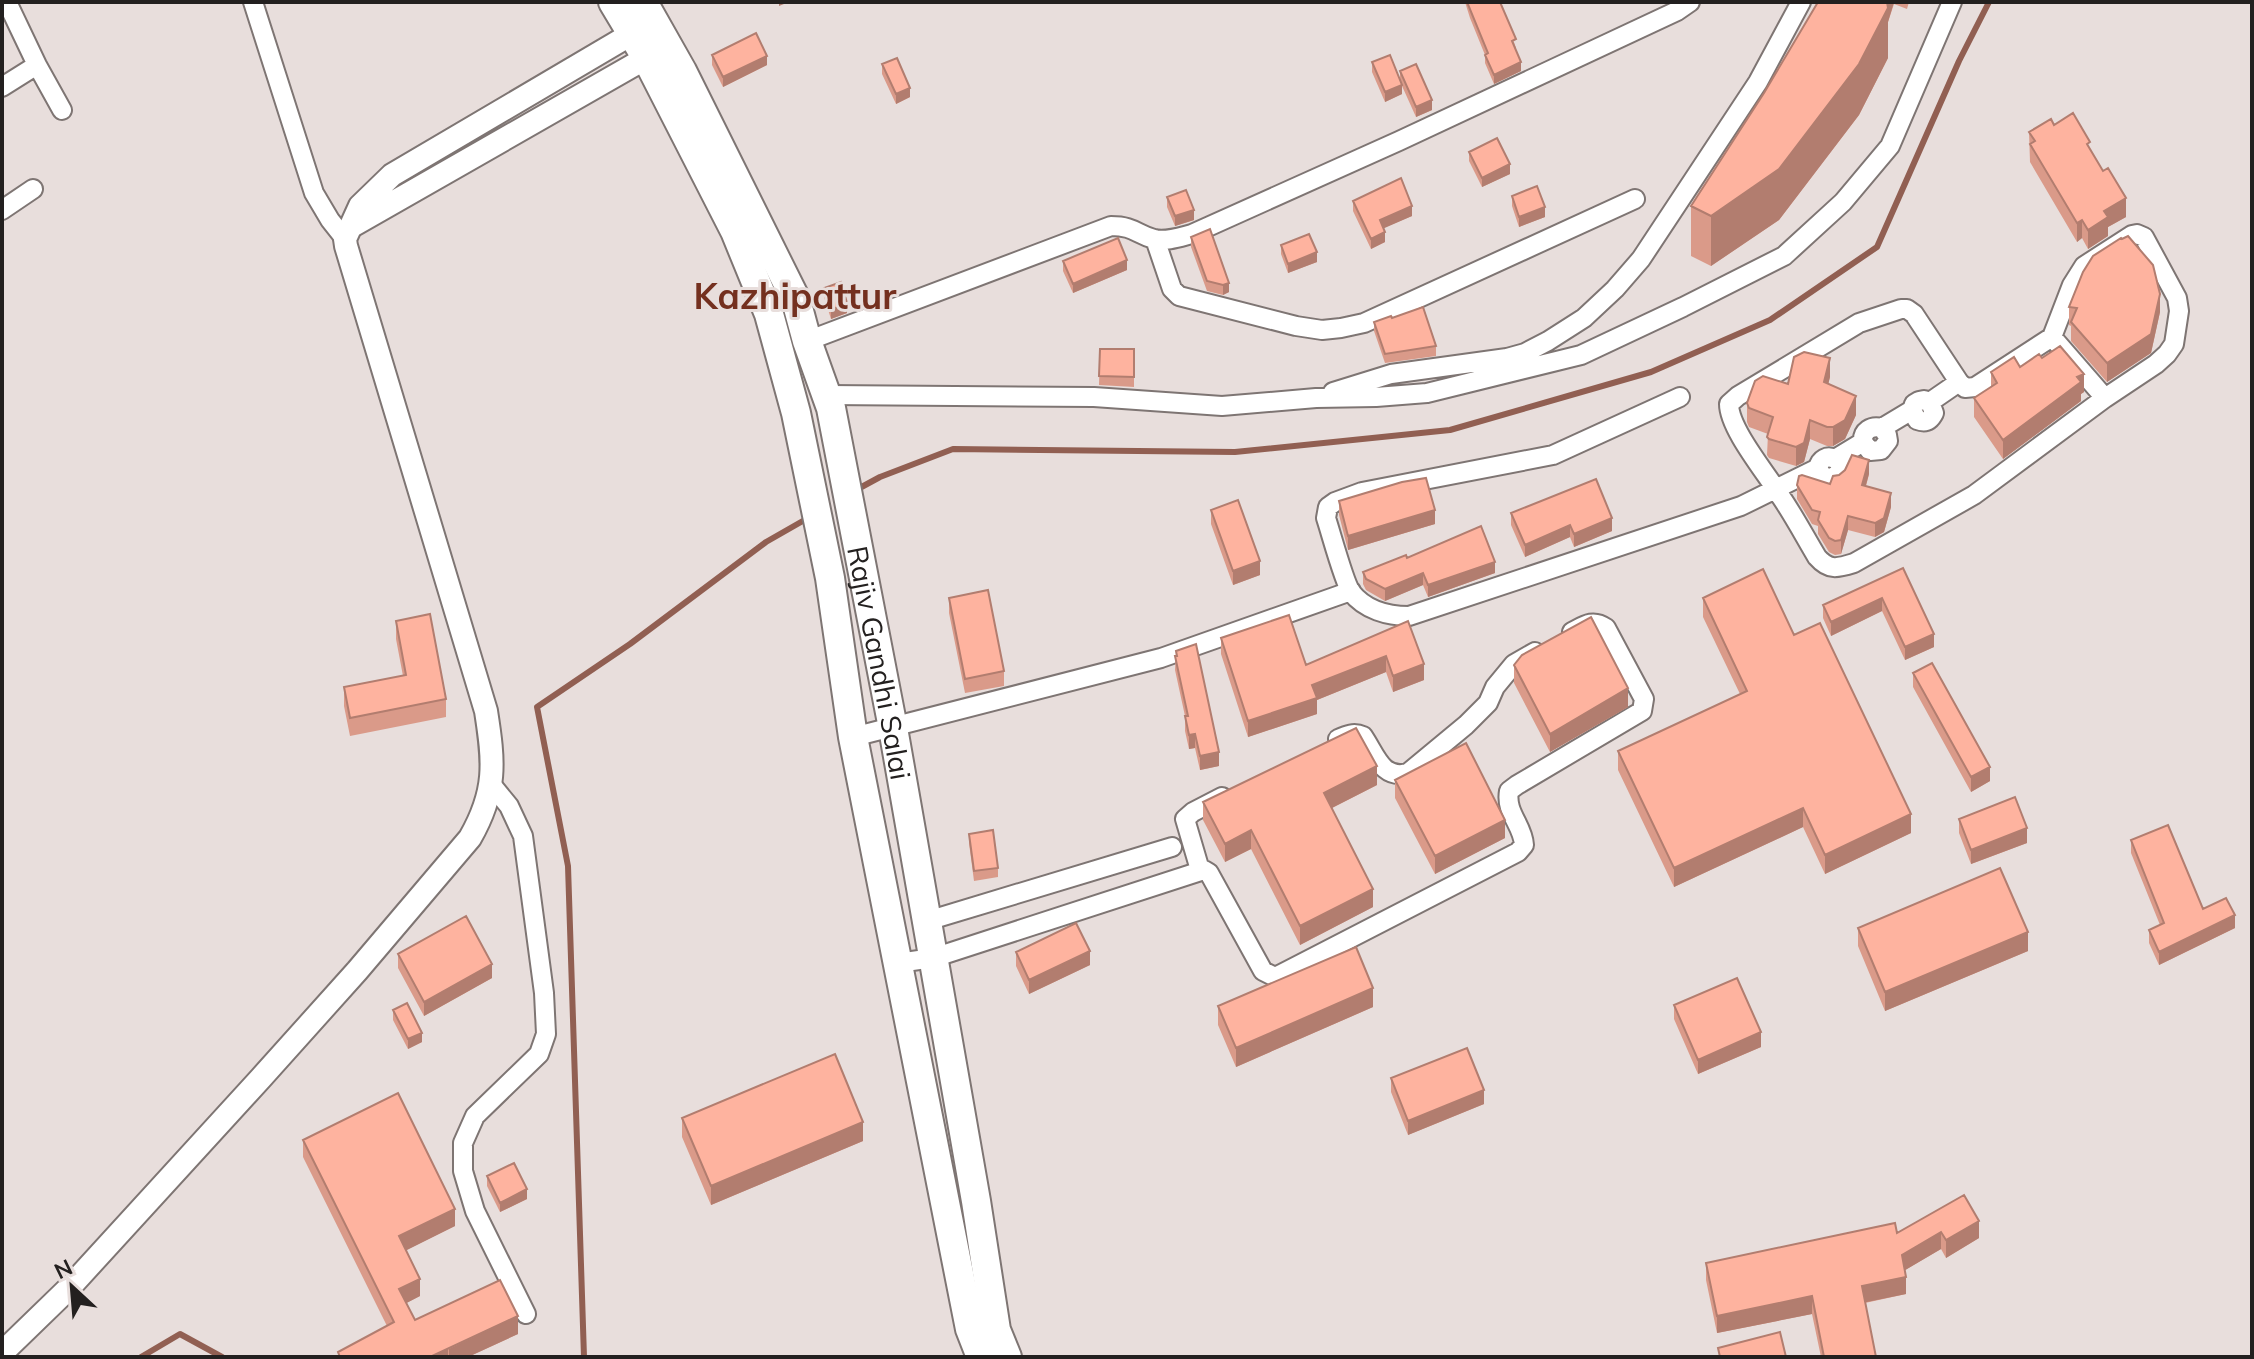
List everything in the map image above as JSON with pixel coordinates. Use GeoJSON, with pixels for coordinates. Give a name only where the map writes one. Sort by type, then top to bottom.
{"type":"FeatureCollection","features":[{"type":"Feature","properties":{"kind":"main road","name":"Rajiv Gandhi Salai"},"geometry":{"type":"LineString","coordinates":[[613,2],[648,32],[796,300],[829,402],[893,728],[996,1330],[1007,1357]]}},
{"type":"Feature","properties":{"kind":"main road","name":"Rajiv Gandhi Salai"},"geometry":{"type":"LineString","coordinates":[[648,32],[769,314],[796,413],[830,578],[853,737],[970,1329],[981,1357]]}},
{"type":"Feature","properties":{"kind":"street"},"geometry":{"type":"LineString","coordinates":[[7,2],[62,110]]}},
{"type":"Feature","properties":{"kind":"street"},"geometry":{"type":"LineString","coordinates":[[2,1353],[69,1288],[357,971],[470,838],[483,815],[491,784],[492,750],[486,711],[348,233],[330,220],[314,193],[253,2]]}},
{"type":"Feature","properties":{"kind":"street"},"geometry":{"type":"LineString","coordinates":[[1316,398],[1391,374],[1525,353],[1584,318],[1641,259],[1758,82],[1801,2]]}},
{"type":"Feature","properties":{"kind":"street"},"geometry":{"type":"LineString","coordinates":[[829,402],[1094,397],[1222,406],[1316,398],[1376,397],[1427,393],[1581,355],[1784,256],[1843,202],[1890,146],[1952,2]]}},
{"type":"Feature","properties":{"kind":"street"},"geometry":{"type":"LineString","coordinates":[[807,341],[1111,226],[1127,226],[1155,239],[1192,234],[1399,141],[1680,5]]}},
{"type":"Feature","properties":{"kind":"street"},"geometry":{"type":"LineString","coordinates":[[348,233],[648,32]]}},
{"type":"Feature","properties":{"kind":"street"},"geometry":{"type":"LineString","coordinates":[[2,87],[37,65]]}},
{"type":"Feature","properties":{"kind":"street"},"geometry":{"type":"LineString","coordinates":[[2,210],[33,189]]}},
{"type":"Feature","properties":{"kind":"street"},"geometry":{"type":"LineString","coordinates":[[1155,239],[1172,289],[1179,296],[1322,330],[1364,323],[1635,199]]}},
{"type":"Feature","properties":{"kind":"street"},"geometry":{"type":"LineString","coordinates":[[1680,397],[1553,455],[1362,492],[1335,502],[1328,507],[1326,518],[1351,591],[1373,610],[1409,616],[1779,493],[1821,472],[1820,462],[1824,458],[1830,457],[1838,464],[1866,446],[1864,434],[1868,429],[1873,427],[1885,433],[2052,337],[2072,285],[2084,266],[2123,239],[2137,234],[2144,237],[2177,298],[2179,311],[2174,344],[2167,354],[1974,495],[1854,563],[1831,568],[1817,557],[1779,493],[1734,425],[1729,410],[1729,404],[1738,396],[1859,323],[1895,310],[1907,309],[1914,314],[1965,385]]}},
{"type":"Feature","properties":{"kind":"street"},"geometry":{"type":"LineString","coordinates":[[2052,337],[2105,398]]}},
{"type":"Feature","properties":{"kind":"street"},"geometry":{"type":"LineString","coordinates":[[853,737],[1161,658],[1351,591]]}},
{"type":"Feature","properties":{"kind":"street"},"geometry":{"type":"LineString","coordinates":[[898,963],[933,958],[1204,870],[1209,873],[1263,971],[1275,977],[1518,852],[1524,845],[1523,837],[1509,809],[1509,791],[1636,716],[1645,705],[1606,628],[1598,622],[1591,622],[1514,664],[1495,687],[1488,703],[1408,773],[1398,776],[1390,774],[1363,736],[1358,734],[1327,745]]}},
{"type":"Feature","properties":{"kind":"street"},"geometry":{"type":"LineString","coordinates":[[491,784],[509,806],[523,836],[544,993],[546,1034],[539,1054],[475,1116],[463,1143],[463,1171],[475,1211],[526,1314]]}},
{"type":"Feature","properties":{"kind":"street"},"geometry":{"type":"LineString","coordinates":[[1200,870],[1185,819],[1233,792]]}},
{"type":"Feature","properties":{"kind":"street"},"geometry":{"type":"LineString","coordinates":[[927,921],[1172,847]]}},
{"type":"Feature","properties":{"kind":"building"},"geometry":{"type":"Polygon","coordinates":[[[1467,2],[1500,2],[1516,39],[1512,41],[1521,62],[1494,75],[1467,2]]]}},
{"type":"Feature","properties":{"kind":"building"},"geometry":{"type":"Polygon","coordinates":[[[1818,2],[1887,2],[1888,8],[1859,64],[1779,169],[1711,216],[1691,206],[1764,93],[1818,2]]]}},
{"type":"Feature","properties":{"kind":"building"},"geometry":{"type":"Polygon","coordinates":[[[756,33],[767,56],[723,77],[712,55],[756,33]]]}},
{"type":"Feature","properties":{"kind":"building"},"geometry":{"type":"Polygon","coordinates":[[[1390,55],[1402,85],[1385,92],[1372,62],[1390,55]]]}},
{"type":"Feature","properties":{"kind":"building"},"geometry":{"type":"Polygon","coordinates":[[[897,58],[910,88],[896,94],[882,64],[897,58]]]}},
{"type":"Feature","properties":{"kind":"building"},"geometry":{"type":"Polygon","coordinates":[[[1416,64],[1432,100],[1416,107],[1400,71],[1416,64]]]}},
{"type":"Feature","properties":{"kind":"building"},"geometry":{"type":"Polygon","coordinates":[[[2073,113],[2103,171],[2108,168],[2126,198],[2104,211],[2108,217],[2088,230],[2082,220],[2077,223],[2030,144],[2035,141],[2029,132],[2051,119],[2054,125],[2073,113]]]}},
{"type":"Feature","properties":{"kind":"building"},"geometry":{"type":"Polygon","coordinates":[[[1497,138],[1510,164],[1482,178],[1469,152],[1497,138]]]}},
{"type":"Feature","properties":{"kind":"building"},"geometry":{"type":"Polygon","coordinates":[[[1401,178],[1412,206],[1380,220],[1385,232],[1371,239],[1353,201],[1401,178]]]}},
{"type":"Feature","properties":{"kind":"building"},"geometry":{"type":"Polygon","coordinates":[[[1537,186],[1545,207],[1519,217],[1512,196],[1537,186]]]}},
{"type":"Feature","properties":{"kind":"building"},"geometry":{"type":"Polygon","coordinates":[[[1186,190],[1194,210],[1175,216],[1167,197],[1186,190]]]}},
{"type":"Feature","properties":{"kind":"building"},"geometry":{"type":"Polygon","coordinates":[[[1210,229],[1229,283],[1223,285],[1207,281],[1191,237],[1210,229]]]}},
{"type":"Feature","properties":{"kind":"building"},"geometry":{"type":"Polygon","coordinates":[[[1309,234],[1317,252],[1288,264],[1281,245],[1309,234]]]}},
{"type":"Feature","properties":{"kind":"building"},"geometry":{"type":"Polygon","coordinates":[[[2128,236],[2153,265],[2160,294],[2151,334],[2107,363],[2071,322],[2077,308],[2069,307],[2093,256],[2128,236]]]}},
{"type":"Feature","properties":{"kind":"building"},"geometry":{"type":"Polygon","coordinates":[[[1118,238],[1127,260],[1073,284],[1063,261],[1118,238]]]}},
{"type":"Feature","properties":{"kind":"building"},"geometry":{"type":"Polygon","coordinates":[[[841,282],[847,303],[831,310],[824,288],[841,282]]]}},
{"type":"Feature","properties":{"kind":"building"},"geometry":{"type":"Polygon","coordinates":[[[1423,307],[1436,346],[1385,354],[1374,322],[1423,307]]]}},
{"type":"Feature","properties":{"kind":"building"},"geometry":{"type":"Polygon","coordinates":[[[2060,346],[2084,374],[2077,377],[2081,382],[2003,440],[1974,398],[1997,383],[1991,372],[2014,357],[2020,367],[2039,354],[2042,358],[2060,346]]]}},
{"type":"Feature","properties":{"kind":"building"},"geometry":{"type":"Polygon","coordinates":[[[1100,349],[1134,349],[1134,377],[1099,376],[1100,349]]]}},
{"type":"Feature","properties":{"kind":"building"},"geometry":{"type":"Polygon","coordinates":[[[1804,352],[1830,358],[1824,382],[1856,396],[1845,420],[1833,427],[1810,420],[1804,443],[1796,447],[1769,439],[1773,417],[1749,408],[1747,403],[1755,381],[1763,376],[1788,384],[1794,357],[1804,352]]]}},
{"type":"Feature","properties":{"kind":"building"},"geometry":{"type":"Polygon","coordinates":[[[1852,455],[1869,460],[1862,485],[1891,493],[1884,518],[1875,523],[1848,516],[1841,540],[1835,541],[1829,538],[1818,520],[1820,512],[1812,510],[1797,485],[1802,475],[1830,484],[1833,476],[1845,470],[1852,455]]]}},
{"type":"Feature","properties":{"kind":"building"},"geometry":{"type":"Polygon","coordinates":[[[1426,478],[1435,510],[1348,536],[1339,501],[1426,478]]]}},
{"type":"Feature","properties":{"kind":"building"},"geometry":{"type":"Polygon","coordinates":[[[1596,479],[1612,518],[1574,534],[1570,525],[1525,545],[1511,513],[1596,479]]]}},
{"type":"Feature","properties":{"kind":"building"},"geometry":{"type":"Polygon","coordinates":[[[1238,500],[1260,561],[1233,571],[1211,510],[1238,500]]]}},
{"type":"Feature","properties":{"kind":"building"},"geometry":{"type":"Polygon","coordinates":[[[1481,526],[1495,562],[1428,585],[1423,573],[1385,589],[1366,579],[1363,572],[1406,555],[1407,558],[1481,526]]]}},
{"type":"Feature","properties":{"kind":"building"},"geometry":{"type":"Polygon","coordinates":[[[1903,568],[1934,634],[1905,647],[1882,598],[1831,622],[1823,605],[1903,568]]]}},
{"type":"Feature","properties":{"kind":"building"},"geometry":{"type":"Polygon","coordinates":[[[1763,569],[1794,635],[1820,623],[1911,814],[1825,855],[1803,808],[1674,868],[1618,751],[1747,691],[1703,598],[1763,569]]]}},
{"type":"Feature","properties":{"kind":"building"},"geometry":{"type":"Polygon","coordinates":[[[988,590],[1004,671],[965,679],[949,598],[988,590]]]}},
{"type":"Feature","properties":{"kind":"building"},"geometry":{"type":"Polygon","coordinates":[[[430,614],[446,699],[350,718],[344,687],[406,675],[396,621],[430,614]]]}},
{"type":"Feature","properties":{"kind":"building"},"geometry":{"type":"Polygon","coordinates":[[[1289,615],[1306,665],[1408,621],[1424,664],[1393,676],[1386,656],[1312,685],[1317,698],[1248,721],[1221,638],[1289,615]]]}},
{"type":"Feature","properties":{"kind":"building"},"geometry":{"type":"Polygon","coordinates":[[[1591,617],[1628,688],[1550,734],[1514,665],[1522,655],[1591,617]]]}},
{"type":"Feature","properties":{"kind":"building"},"geometry":{"type":"Polygon","coordinates":[[[1196,644],[1219,752],[1200,756],[1195,734],[1189,735],[1175,656],[1176,651],[1196,644]]]}},
{"type":"Feature","properties":{"kind":"building"},"geometry":{"type":"Polygon","coordinates":[[[1932,663],[1990,767],[1971,777],[1913,673],[1932,663]]]}},
{"type":"Feature","properties":{"kind":"building"},"geometry":{"type":"Polygon","coordinates":[[[1356,728],[1377,766],[1324,793],[1373,889],[1300,926],[1251,830],[1225,844],[1203,802],[1356,728]]]}},
{"type":"Feature","properties":{"kind":"building"},"geometry":{"type":"Polygon","coordinates":[[[1466,743],[1505,820],[1435,856],[1395,780],[1466,743]]]}},
{"type":"Feature","properties":{"kind":"building"},"geometry":{"type":"Polygon","coordinates":[[[2015,797],[2027,828],[1971,850],[1959,819],[2015,797]]]}},
{"type":"Feature","properties":{"kind":"building"},"geometry":{"type":"Polygon","coordinates":[[[2168,825],[2203,909],[2226,898],[2235,915],[2159,952],[2149,930],[2164,923],[2131,840],[2168,825]]]}},
{"type":"Feature","properties":{"kind":"building"},"geometry":{"type":"Polygon","coordinates":[[[993,830],[998,868],[974,871],[969,834],[993,830]]]}},
{"type":"Feature","properties":{"kind":"building"},"geometry":{"type":"Polygon","coordinates":[[[2000,868],[2028,932],[1885,992],[1858,928],[2000,868]]]}},
{"type":"Feature","properties":{"kind":"building"},"geometry":{"type":"Polygon","coordinates":[[[466,916],[492,964],[424,1002],[398,954],[466,916]]]}},
{"type":"Feature","properties":{"kind":"building"},"geometry":{"type":"Polygon","coordinates":[[[1076,923],[1090,951],[1029,980],[1016,952],[1076,923]]]}},
{"type":"Feature","properties":{"kind":"building"},"geometry":{"type":"Polygon","coordinates":[[[1356,947],[1373,988],[1236,1048],[1218,1006],[1356,947]]]}},
{"type":"Feature","properties":{"kind":"building"},"geometry":{"type":"Polygon","coordinates":[[[1737,978],[1761,1032],[1698,1060],[1674,1005],[1737,978]]]}},
{"type":"Feature","properties":{"kind":"building"},"geometry":{"type":"Polygon","coordinates":[[[407,1003],[422,1033],[408,1039],[393,1010],[407,1003]]]}},
{"type":"Feature","properties":{"kind":"building"},"geometry":{"type":"Polygon","coordinates":[[[1467,1048],[1484,1090],[1408,1121],[1391,1078],[1467,1048]]]}},
{"type":"Feature","properties":{"kind":"building"},"geometry":{"type":"Polygon","coordinates":[[[835,1054],[863,1122],[711,1186],[682,1118],[835,1054]]]}},
{"type":"Feature","properties":{"kind":"building"},"geometry":{"type":"Polygon","coordinates":[[[398,1093],[455,1209],[399,1236],[420,1279],[399,1289],[415,1320],[500,1280],[518,1316],[430,1357],[340,1357],[338,1352],[394,1322],[303,1140],[398,1093]]]}},
{"type":"Feature","properties":{"kind":"building"},"geometry":{"type":"Polygon","coordinates":[[[514,1163],[527,1189],[500,1203],[487,1176],[514,1163]]]}},
{"type":"Feature","properties":{"kind":"building"},"geometry":{"type":"Polygon","coordinates":[[[1964,1195],[1979,1221],[1946,1240],[1941,1232],[1902,1255],[1906,1277],[1862,1286],[1876,1357],[1824,1357],[1812,1296],[1717,1316],[1706,1263],[1895,1223],[1897,1233],[1964,1195]]]}},
{"type":"Feature","properties":{"kind":"building"},"geometry":{"type":"Polygon","coordinates":[[[1780,1332],[1786,1357],[1720,1357],[1718,1348],[1780,1332]]]}},
{"type":"Feature","properties":{"kind":"waterway"},"geometry":{"type":"LineString","coordinates":[[856,490],[880,477],[953,449],[1235,452],[1450,430],[1651,372],[1770,320],[1877,247],[1959,61],[1989,2]]}},
{"type":"Feature","properties":{"kind":"waterway"},"geometry":{"type":"LineString","coordinates":[[584,1357],[568,866],[537,707],[630,644],[766,542],[808,518]]}},
{"type":"Feature","properties":{"kind":"waterway"},"geometry":{"type":"LineString","coordinates":[[141,1357],[180,1334],[222,1357]]}},
{"type":"Feature","properties":{"kind":"district","name":"Kazhipattur"},"geometry":{"type":"Point","coordinates":[795,295]}}]}
